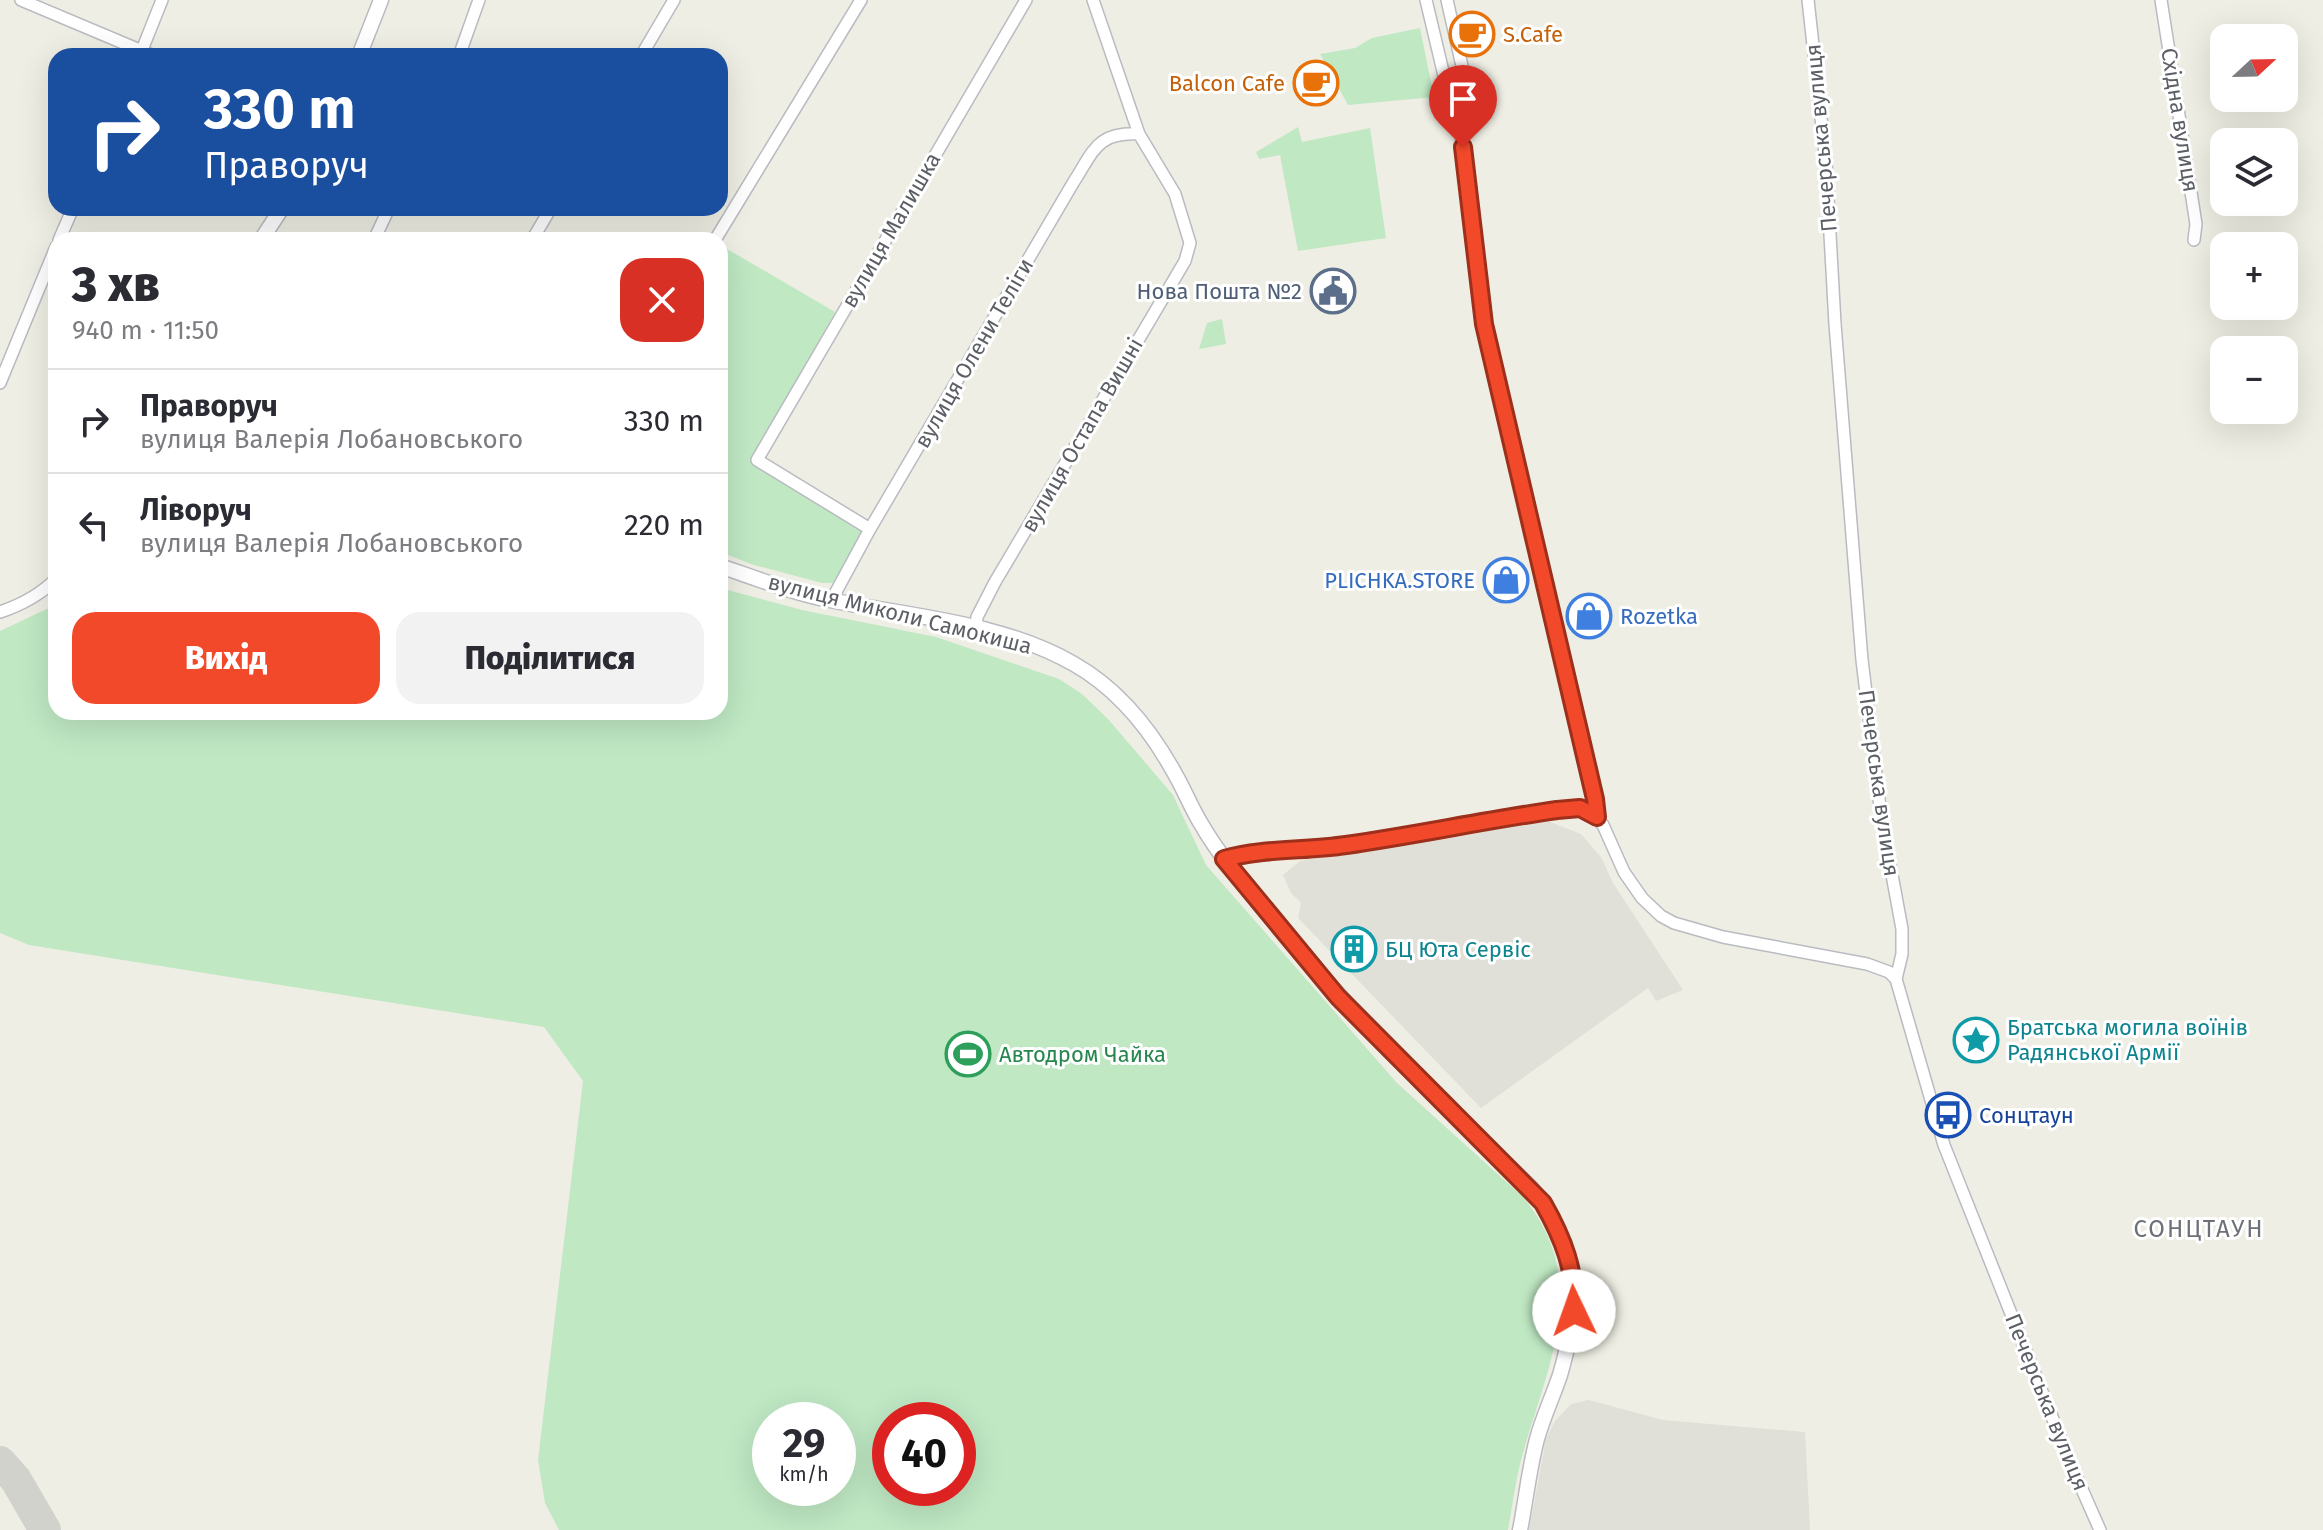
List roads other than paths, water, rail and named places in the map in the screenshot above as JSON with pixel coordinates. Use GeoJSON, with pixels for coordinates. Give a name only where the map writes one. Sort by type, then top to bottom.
{"type":"FeatureCollection","features":[{"type":"Feature","properties":{"kind":"street"},"geometry":{"type":"LineString","coordinates":[[21,0],[131,48]]}},
{"type":"Feature","properties":{"kind":"street"},"geometry":{"type":"LineString","coordinates":[[147,48],[162,0]]}},
{"type":"Feature","properties":{"kind":"street"},"geometry":{"type":"LineString","coordinates":[[362,48],[381,0]]}},
{"type":"Feature","properties":{"kind":"street"},"geometry":{"type":"LineString","coordinates":[[462,48],[479,0]]}},
{"type":"Feature","properties":{"kind":"street"},"geometry":{"type":"LineString","coordinates":[[646,48],[674,0]]}},
{"type":"Feature","properties":{"kind":"street"},"geometry":{"type":"LineString","coordinates":[[720,232],[861,0]]}},
{"type":"Feature","properties":{"kind":"street","name":"вулиця Малишка"},"geometry":{"type":"LineString","coordinates":[[870,529],[757,460],[1026,0]]}},
{"type":"Feature","properties":{"kind":"street"},"geometry":{"type":"LineString","coordinates":[[1093,0],[1139,134]]}},
{"type":"Feature","properties":{"kind":"street"},"geometry":{"type":"LineString","coordinates":[[1426,0],[1450,101],[1459,99],[1467,88],[1447,0]]}},
{"type":"Feature","properties":{"kind":"street","name":"Печерська вулиця"},"geometry":{"type":"LineString","coordinates":[[1808,0],[1826,163],[1833,295],[1862,660],[1881,815],[1902,929],[1902,954],[1896,979],[1944,1145],[2100,1530]]}},
{"type":"Feature","properties":{"kind":"street","name":"Східна вулиця"},"geometry":{"type":"LineString","coordinates":[[2161,0],[2196,224],[2194,240]]}},
{"type":"Feature","properties":{"kind":"street"},"geometry":{"type":"LineString","coordinates":[[1459,99],[1484,324],[1592,784],[1597,817],[1633,886],[1652,908],[1674,923],[1723,937],[1867,964],[1889,972],[1896,979]]}},
{"type":"Feature","properties":{"kind":"street","name":"вулиця Остапа Вишні"},"geometry":{"type":"LineString","coordinates":[[976,628],[977,617],[995,582],[1185,261],[1190,243],[1175,194],[1139,134]]}},
{"type":"Feature","properties":{"kind":"street","name":"вулиця Олени Теліги"},"geometry":{"type":"LineString","coordinates":[[831,601],[870,529],[1096,148],[1112,135],[1139,134]]}},
{"type":"Feature","properties":{"kind":"street"},"geometry":{"type":"LineString","coordinates":[[0,383],[48,266]]}},
{"type":"Feature","properties":{"kind":"street","name":"вулиця Миколи Самокиша"},"geometry":{"type":"LineString","coordinates":[[728,569],[831,601],[976,628],[1055,654],[1095,677],[1115,694],[1151,735],[1224,859],[1338,997],[1532,1189],[1558,1231],[1573,1277],[1574,1311],[1559,1376],[1537,1438],[1520,1530]]}},
{"type":"Feature","properties":{"kind":"street"},"geometry":{"type":"LineString","coordinates":[[0,612],[18,606],[48,587]]}},
{"type":"Feature","properties":{"kind":"street"},"geometry":{"type":"LineString","coordinates":[[1224,859],[1243,854],[1347,845],[1557,810],[1580,808],[1597,817]]}},
{"type":"Feature","properties":{"kind":"place","name":"S.Cafe"},"geometry":{"type":"Point","coordinates":[1472,34]}},
{"type":"Feature","properties":{"kind":"place","name":"Balcon Cafe"},"geometry":{"type":"Point","coordinates":[1316,83]}},
{"type":"Feature","properties":{"kind":"place","name":"Нова Пошта №2"},"geometry":{"type":"Point","coordinates":[1333,291]}},
{"type":"Feature","properties":{"kind":"place","name":"PLICHKA.STORE"},"geometry":{"type":"Point","coordinates":[1506,580]}},
{"type":"Feature","properties":{"kind":"place","name":"Rozetka"},"geometry":{"type":"Point","coordinates":[1589,616]}},
{"type":"Feature","properties":{"kind":"place","name":"БЦ Юта Сервіс"},"geometry":{"type":"Point","coordinates":[1354,949]}},
{"type":"Feature","properties":{"kind":"place","name":"Братська могила воїнів Радянської Армії"},"geometry":{"type":"Point","coordinates":[1976,1040]}},
{"type":"Feature","properties":{"kind":"place","name":"Автодром Чайка"},"geometry":{"type":"Point","coordinates":[968,1054]}},
{"type":"Feature","properties":{"kind":"place","name":"Сонцтаун"},"geometry":{"type":"Point","coordinates":[1948,1115]}},
{"type":"Feature","properties":{"kind":"district","name":"СОНЦТАУН"},"geometry":{"type":"Point","coordinates":[2199,1229]}}]}
